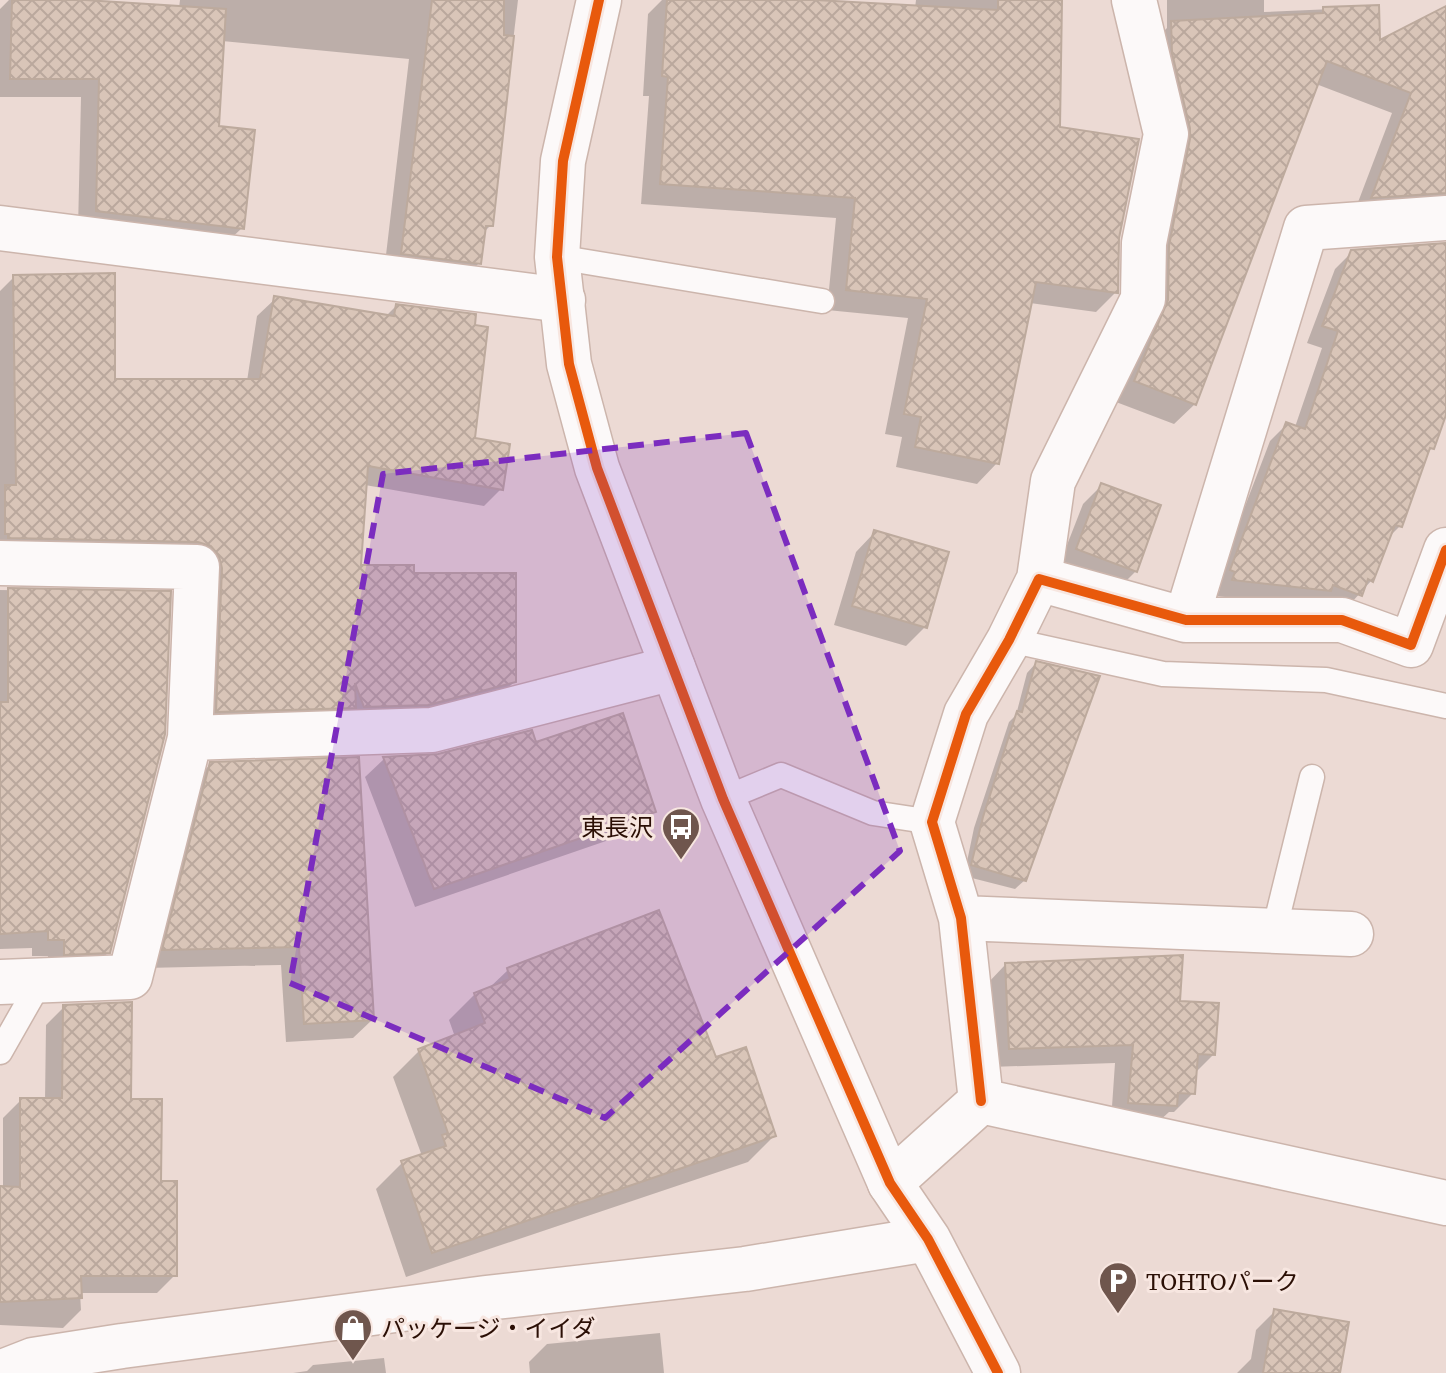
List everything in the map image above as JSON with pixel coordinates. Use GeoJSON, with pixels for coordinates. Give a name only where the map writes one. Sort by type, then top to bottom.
{"type":"FeatureCollection","features":[{"type":"Feature","properties":{"kind":"street"},"geometry":{"type":"LineString","coordinates":[[599,0],[563,161],[557,257],[569,364],[597,468],[723,799],[890,1183],[928,1239],[998,1373]]}},
{"type":"Feature","properties":{"kind":"street"},"geometry":{"type":"LineString","coordinates":[[981,1101],[961,918],[932,822],[966,714],[1009,640],[1039,579],[1053,481],[1143,299],[1144,243],[1166,134],[1134,0]]}},
{"type":"Feature","properties":{"kind":"street"},"geometry":{"type":"LineString","coordinates":[[1186,620],[1306,228],[1446,218]]}},
{"type":"Feature","properties":{"kind":"street"},"geometry":{"type":"LineString","coordinates":[[0,228],[563,300]]}},
{"type":"Feature","properties":{"kind":"street"},"geometry":{"type":"LineString","coordinates":[[1039,579],[1186,620],[1342,620],[1411,645],[1446,550]]}},
{"type":"Feature","properties":{"kind":"street"},"geometry":{"type":"LineString","coordinates":[[0,563],[197,567],[190,738],[130,977],[21,981]]}},
{"type":"Feature","properties":{"kind":"street"},"geometry":{"type":"LineString","coordinates":[[190,738],[432,730],[673,668]]}},
{"type":"Feature","properties":{"kind":"street"},"geometry":{"type":"LineString","coordinates":[[961,918],[1351,934]]}},
{"type":"Feature","properties":{"kind":"street"},"geometry":{"type":"LineString","coordinates":[[890,1183],[981,1101]]}},
{"type":"Feature","properties":{"kind":"street"},"geometry":{"type":"LineString","coordinates":[[981,1101],[1446,1203]]}},
{"type":"Feature","properties":{"kind":"street"},"geometry":{"type":"LineString","coordinates":[[0,1373],[33,1360],[122,1346],[486,1298],[745,1269],[928,1239]]}},
{"type":"Feature","properties":{"kind":"lane"},"geometry":{"type":"LineString","coordinates":[[557,257],[822,301]]}},
{"type":"Feature","properties":{"kind":"lane"},"geometry":{"type":"LineString","coordinates":[[1009,640],[1163,674],[1326,680],[1446,706]]}},
{"type":"Feature","properties":{"kind":"lane"},"geometry":{"type":"LineString","coordinates":[[723,799],[781,775],[873,813],[932,822]]}},
{"type":"Feature","properties":{"kind":"lane"},"geometry":{"type":"LineString","coordinates":[[1274,931],[1312,777]]}},
{"type":"Feature","properties":{"kind":"lane"},"geometry":{"type":"LineString","coordinates":[[0,1052],[21,981]]}},
{"type":"Feature","properties":{"kind":"highlighted area"},"geometry":{"type":"Polygon","coordinates":[[[746,433],[900,851],[605,1118],[290,983],[383,474],[746,433]]]}},
{"type":"Feature","properties":{"kind":"building"},"geometry":{"type":"Polygon","coordinates":[[[12,0],[85,0],[226,9],[219,126],[255,130],[244,229],[96,211],[99,79],[10,79],[12,0]]]}},
{"type":"Feature","properties":{"kind":"building"},"geometry":{"type":"Polygon","coordinates":[[[432,0],[504,0],[504,35],[514,36],[493,226],[486,226],[481,264],[401,254],[432,0]]]}},
{"type":"Feature","properties":{"kind":"building"},"geometry":{"type":"Polygon","coordinates":[[[667,0],[816,0],[998,10],[998,0],[1062,0],[1060,127],[1139,139],[1119,238],[1118,293],[1036,282],[999,464],[915,447],[921,417],[904,414],[927,299],[846,290],[855,198],[660,184],[668,77],[662,76],[667,0]]]}},
{"type":"Feature","properties":{"kind":"building"},"geometry":{"type":"Polygon","coordinates":[[[1379,5],[1380,40],[1446,6],[1446,193],[1371,198],[1411,93],[1327,61],[1196,405],[1134,381],[1168,300],[1169,246],[1190,139],[1172,53],[1171,21],[1323,13],[1323,7],[1379,5]]]}},
{"type":"Feature","properties":{"kind":"building"},"geometry":{"type":"Polygon","coordinates":[[[1446,243],[1446,415],[1434,449],[1430,448],[1402,527],[1395,525],[1373,582],[1368,579],[1362,596],[1333,585],[1331,591],[1232,580],[1235,572],[1230,570],[1286,422],[1305,429],[1338,331],[1322,326],[1351,250],[1446,243]]]}},
{"type":"Feature","properties":{"kind":"building"},"geometry":{"type":"Polygon","coordinates":[[[115,273],[115,379],[260,379],[274,296],[394,316],[396,304],[476,314],[475,325],[488,327],[475,438],[510,444],[503,490],[368,466],[361,565],[414,565],[414,573],[516,573],[516,682],[428,705],[364,707],[355,683],[356,708],[216,712],[222,568],[219,556],[211,546],[198,542],[8,538],[5,534],[5,485],[16,485],[13,275],[115,273]]]}},
{"type":"Feature","properties":{"kind":"building"},"geometry":{"type":"Polygon","coordinates":[[[1101,483],[1161,505],[1137,572],[1076,549],[1101,483]]]}},
{"type":"Feature","properties":{"kind":"building"},"geometry":{"type":"Polygon","coordinates":[[[874,530],[949,552],[927,628],[852,606],[874,530]]]}},
{"type":"Feature","properties":{"kind":"building"},"geometry":{"type":"Polygon","coordinates":[[[8,588],[171,591],[165,734],[110,953],[64,955],[64,940],[48,940],[48,931],[0,934],[0,702],[8,702],[8,588]]]}},
{"type":"Feature","properties":{"kind":"building"},"geometry":{"type":"Polygon","coordinates":[[[1036,661],[1100,676],[1026,881],[971,865],[983,817],[1017,711],[1022,712],[1036,661]]]}},
{"type":"Feature","properties":{"kind":"building"},"geometry":{"type":"Polygon","coordinates":[[[623,713],[656,812],[434,889],[383,757],[438,754],[532,730],[536,742],[623,713]]]}},
{"type":"Feature","properties":{"kind":"building"},"geometry":{"type":"Polygon","coordinates":[[[359,757],[374,1020],[304,1024],[299,947],[162,950],[210,762],[359,757]]]}},
{"type":"Feature","properties":{"kind":"building"},"geometry":{"type":"Polygon","coordinates":[[[659,910],[716,1057],[746,1047],[776,1136],[432,1253],[401,1161],[446,1146],[442,1135],[448,1133],[418,1049],[485,1023],[474,993],[510,979],[507,968],[659,910]]]}},
{"type":"Feature","properties":{"kind":"building"},"geometry":{"type":"Polygon","coordinates":[[[1183,955],[1180,1001],[1219,1003],[1215,1055],[1198,1054],[1195,1094],[1178,1093],[1177,1106],[1128,1103],[1133,1045],[1009,1049],[1005,963],[1183,955]]]}},
{"type":"Feature","properties":{"kind":"building"},"geometry":{"type":"Polygon","coordinates":[[[132,1002],[131,1099],[162,1099],[161,1181],[177,1181],[177,1276],[81,1276],[82,1298],[0,1302],[0,1186],[20,1187],[20,1098],[62,1098],[63,1005],[132,1002]]]}},
{"type":"Feature","properties":{"kind":"building"},"geometry":{"type":"Polygon","coordinates":[[[1274,1309],[1349,1322],[1340,1373],[1263,1373],[1274,1309]]]}},
{"type":"Feature","properties":{"kind":"cycle path"},"geometry":{"type":"LineString","coordinates":[[599,0],[563,161],[557,257],[569,364],[597,468],[723,799],[890,1183],[928,1239],[998,1373]]}},
{"type":"Feature","properties":{"kind":"cycle path"},"geometry":{"type":"LineString","coordinates":[[981,1101],[961,918],[932,822],[966,714],[1009,640],[1039,579],[1186,620],[1342,620],[1411,645],[1446,550]]}},
{"type":"Feature","properties":{"kind":"place","name":"東長沢"},"geometry":{"type":"Point","coordinates":[681,861]}},
{"type":"Feature","properties":{"kind":"place","name":"TOHTOパーク"},"geometry":{"type":"Point","coordinates":[1118,1315]}},
{"type":"Feature","properties":{"kind":"place","name":"パッケージ・イイダ"},"geometry":{"type":"Point","coordinates":[353,1362]}}]}
